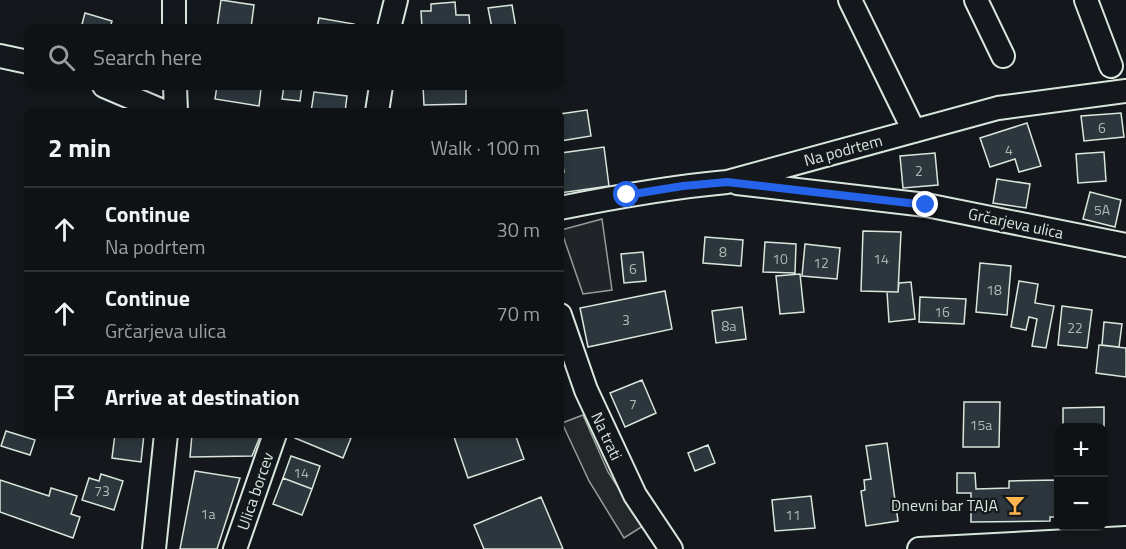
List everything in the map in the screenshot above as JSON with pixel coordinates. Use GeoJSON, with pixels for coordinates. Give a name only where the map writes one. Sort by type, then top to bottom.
{"type":"FeatureCollection","features":[{"type":"Feature","properties":{"kind":"street"},"geometry":{"type":"LineString","coordinates":[[174,0],[174,24]]}},
{"type":"Feature","properties":{"kind":"street"},"geometry":{"type":"LineString","coordinates":[[390,24],[396,0]]}},
{"type":"Feature","properties":{"kind":"street"},"geometry":{"type":"LineString","coordinates":[[850,0],[914,131]]}},
{"type":"Feature","properties":{"kind":"street"},"geometry":{"type":"LineString","coordinates":[[976,0],[1003,56]]}},
{"type":"Feature","properties":{"kind":"street"},"geometry":{"type":"LineString","coordinates":[[1086,0],[1111,66]]}},
{"type":"Feature","properties":{"kind":"street"},"geometry":{"type":"LineString","coordinates":[[0,56],[24,61]]}},
{"type":"Feature","properties":{"kind":"street"},"geometry":{"type":"LineString","coordinates":[[113,90],[156,108]]}},
{"type":"Feature","properties":{"kind":"street"},"geometry":{"type":"LineString","coordinates":[[175,90],[176,108]]}},
{"type":"Feature","properties":{"kind":"street"},"geometry":{"type":"LineString","coordinates":[[378,108],[380,90]]}},
{"type":"Feature","properties":{"kind":"street","name":"Na podrtem"},"geometry":{"type":"LineString","coordinates":[[564,207],[683,186],[727,182],[998,108],[1126,91]]}},
{"type":"Feature","properties":{"kind":"street","name":"Grčarjeva ulica"},"geometry":{"type":"LineString","coordinates":[[727,182],[926,205],[1126,245]]}},
{"type":"Feature","properties":{"kind":"street","name":"Na trati"},"geometry":{"type":"LineString","coordinates":[[564,327],[586,390],[635,495],[671,549]]}},
{"type":"Feature","properties":{"kind":"street"},"geometry":{"type":"LineString","coordinates":[[154,549],[166,438]]}},
{"type":"Feature","properties":{"kind":"street","name":"Ulica borcev"},"geometry":{"type":"LineString","coordinates":[[235,549],[274,438]]}},
{"type":"Feature","properties":{"kind":"street"},"geometry":{"type":"LineString","coordinates":[[919,549],[1126,538]]}},
{"type":"Feature","properties":{"kind":"shaded area"},"geometry":{"type":"Polygon","coordinates":[[[602,219],[612,290],[583,294],[564,239],[564,229],[602,219]]]}},
{"type":"Feature","properties":{"kind":"shaded area"},"geometry":{"type":"Polygon","coordinates":[[[583,415],[608,472],[643,526],[624,538],[589,481],[564,427],[564,422],[583,415]]]}},
{"type":"Feature","properties":{"kind":"building"},"geometry":{"type":"Polygon","coordinates":[[[221,0],[254,5],[252,24],[218,24],[221,0]]]}},
{"type":"Feature","properties":{"kind":"building"},"geometry":{"type":"Polygon","coordinates":[[[455,2],[456,15],[469,15],[470,24],[422,24],[421,11],[431,11],[431,4],[455,2]]]}},
{"type":"Feature","properties":{"kind":"building"},"geometry":{"type":"Polygon","coordinates":[[[512,5],[515,24],[491,24],[488,8],[512,5]]]}},
{"type":"Feature","properties":{"kind":"building"},"geometry":{"type":"Polygon","coordinates":[[[85,13],[112,21],[111,24],[82,24],[85,13]]]}},
{"type":"Feature","properties":{"kind":"building"},"geometry":{"type":"Polygon","coordinates":[[[319,18],[354,24],[318,24],[319,18]]]}},
{"type":"Feature","properties":{"kind":"building"},"geometry":{"type":"Polygon","coordinates":[[[216,90],[261,90],[259,106],[215,99],[216,90]]]}},
{"type":"Feature","properties":{"kind":"building"},"geometry":{"type":"Polygon","coordinates":[[[283,90],[301,90],[300,101],[282,99],[283,90]]]}},
{"type":"Feature","properties":{"kind":"building"},"geometry":{"type":"Polygon","coordinates":[[[423,90],[466,90],[466,104],[424,105],[423,90]]]}},
{"type":"Feature","properties":{"kind":"building"},"geometry":{"type":"Polygon","coordinates":[[[314,92],[347,96],[346,108],[312,108],[314,92]]]}},
{"type":"Feature","properties":{"kind":"building"},"geometry":{"type":"Polygon","coordinates":[[[587,110],[591,136],[564,140],[564,113],[587,110]]]}},
{"type":"Feature","properties":{"kind":"building"},"geometry":{"type":"Polygon","coordinates":[[[1121,113],[1124,137],[1084,141],[1081,116],[1121,113]]]}},
{"type":"Feature","properties":{"kind":"building"},"geometry":{"type":"Polygon","coordinates":[[[1027,123],[1041,166],[1019,172],[1015,159],[990,167],[980,138],[1027,123]]]}},
{"type":"Feature","properties":{"kind":"building"},"geometry":{"type":"Polygon","coordinates":[[[604,147],[609,186],[564,192],[564,153],[604,147]]]}},
{"type":"Feature","properties":{"kind":"building"},"geometry":{"type":"Polygon","coordinates":[[[1104,152],[1106,181],[1078,183],[1076,154],[1104,152]]]}},
{"type":"Feature","properties":{"kind":"building"},"geometry":{"type":"Polygon","coordinates":[[[935,153],[938,185],[903,188],[900,156],[935,153]]]}},
{"type":"Feature","properties":{"kind":"building"},"geometry":{"type":"Polygon","coordinates":[[[997,179],[1030,184],[1026,208],[993,203],[997,179]]]}},
{"type":"Feature","properties":{"kind":"building"},"geometry":{"type":"Polygon","coordinates":[[[1090,192],[1121,200],[1115,227],[1083,219],[1090,192]]]}},
{"type":"Feature","properties":{"kind":"building"},"geometry":{"type":"Polygon","coordinates":[[[863,231],[901,232],[898,292],[861,291],[863,231]]]}},
{"type":"Feature","properties":{"kind":"building"},"geometry":{"type":"Polygon","coordinates":[[[705,237],[743,240],[741,266],[703,263],[705,237]]]}},
{"type":"Feature","properties":{"kind":"building"},"geometry":{"type":"Polygon","coordinates":[[[765,242],[796,244],[795,273],[763,272],[765,242]]]}},
{"type":"Feature","properties":{"kind":"building"},"geometry":{"type":"Polygon","coordinates":[[[805,244],[840,248],[837,279],[802,276],[805,244]]]}},
{"type":"Feature","properties":{"kind":"building"},"geometry":{"type":"Polygon","coordinates":[[[643,252],[646,281],[624,283],[621,254],[643,252]]]}},
{"type":"Feature","properties":{"kind":"building"},"geometry":{"type":"Polygon","coordinates":[[[980,263],[1011,266],[1007,315],[976,312],[980,263]]]}},
{"type":"Feature","properties":{"kind":"building"},"geometry":{"type":"Polygon","coordinates":[[[800,274],[804,312],[780,314],[776,276],[800,274]]]}},
{"type":"Feature","properties":{"kind":"building"},"geometry":{"type":"Polygon","coordinates":[[[1019,281],[1038,284],[1035,303],[1054,306],[1046,348],[1032,346],[1037,319],[1029,317],[1026,330],[1011,327],[1019,281]]]}},
{"type":"Feature","properties":{"kind":"building"},"geometry":{"type":"Polygon","coordinates":[[[911,282],[915,319],[889,322],[887,292],[898,292],[899,283],[911,282]]]}},
{"type":"Feature","properties":{"kind":"building"},"geometry":{"type":"Polygon","coordinates":[[[665,291],[672,329],[588,347],[580,308],[665,291]]]}},
{"type":"Feature","properties":{"kind":"building"},"geometry":{"type":"Polygon","coordinates":[[[920,297],[966,299],[964,324],[919,322],[920,297]]]}},
{"type":"Feature","properties":{"kind":"building"},"geometry":{"type":"Polygon","coordinates":[[[1062,306],[1092,310],[1087,348],[1058,345],[1062,306]]]}},
{"type":"Feature","properties":{"kind":"building"},"geometry":{"type":"Polygon","coordinates":[[[742,307],[746,339],[716,343],[712,311],[742,307]]]}},
{"type":"Feature","properties":{"kind":"building"},"geometry":{"type":"Polygon","coordinates":[[[1104,322],[1122,324],[1119,347],[1102,345],[1104,322]]]}},
{"type":"Feature","properties":{"kind":"building"},"geometry":{"type":"Polygon","coordinates":[[[1099,345],[1126,348],[1126,377],[1096,373],[1099,345]]]}},
{"type":"Feature","properties":{"kind":"building"},"geometry":{"type":"Polygon","coordinates":[[[642,380],[656,413],[625,427],[610,393],[642,380]]]}},
{"type":"Feature","properties":{"kind":"building"},"geometry":{"type":"Polygon","coordinates":[[[964,402],[1000,402],[999,447],[963,447],[964,402]]]}},
{"type":"Feature","properties":{"kind":"building"},"geometry":{"type":"Polygon","coordinates":[[[1104,407],[1104,423],[1063,423],[1063,408],[1104,407]]]}},
{"type":"Feature","properties":{"kind":"building"},"geometry":{"type":"Polygon","coordinates":[[[6,431],[35,440],[30,455],[1,446],[6,431]]]}},
{"type":"Feature","properties":{"kind":"building"},"geometry":{"type":"Polygon","coordinates":[[[114,438],[144,438],[141,462],[112,458],[114,438]]]}},
{"type":"Feature","properties":{"kind":"building"},"geometry":{"type":"Polygon","coordinates":[[[192,438],[259,438],[252,456],[190,457],[192,438]]]}},
{"type":"Feature","properties":{"kind":"building"},"geometry":{"type":"Polygon","coordinates":[[[295,438],[351,438],[343,458],[295,438]]]}},
{"type":"Feature","properties":{"kind":"building"},"geometry":{"type":"Polygon","coordinates":[[[454,438],[516,438],[524,459],[468,478],[454,438]]]}},
{"type":"Feature","properties":{"kind":"building"},"geometry":{"type":"Polygon","coordinates":[[[887,443],[898,521],[866,526],[861,491],[865,490],[864,480],[871,479],[866,446],[887,443]]]}},
{"type":"Feature","properties":{"kind":"building"},"geometry":{"type":"Polygon","coordinates":[[[708,445],[715,463],[695,471],[688,453],[708,445]]]}},
{"type":"Feature","properties":{"kind":"building"},"geometry":{"type":"Polygon","coordinates":[[[291,456],[320,466],[312,489],[283,478],[291,456]]]}},
{"type":"Feature","properties":{"kind":"building"},"geometry":{"type":"Polygon","coordinates":[[[195,471],[240,478],[217,549],[180,549],[195,471]]]}},
{"type":"Feature","properties":{"kind":"building","name":"Dnevni bar TAJA"},"geometry":{"type":"Polygon","coordinates":[[[957,473],[975,473],[976,489],[1009,488],[1009,481],[1054,480],[1054,517],[1050,517],[1050,521],[971,522],[971,493],[957,493],[957,473]]]}},
{"type":"Feature","properties":{"kind":"building"},"geometry":{"type":"Polygon","coordinates":[[[101,474],[123,481],[114,510],[82,500],[89,478],[99,481],[101,474]]]}},
{"type":"Feature","properties":{"kind":"building"},"geometry":{"type":"Polygon","coordinates":[[[283,478],[312,489],[302,515],[273,504],[283,478]]]}},
{"type":"Feature","properties":{"kind":"building"},"geometry":{"type":"Polygon","coordinates":[[[0,480],[49,496],[51,488],[77,496],[71,514],[80,517],[73,538],[0,512],[0,480]]]}},
{"type":"Feature","properties":{"kind":"building"},"geometry":{"type":"Polygon","coordinates":[[[811,496],[815,528],[775,531],[772,500],[811,496]]]}},
{"type":"Feature","properties":{"kind":"building"},"geometry":{"type":"Polygon","coordinates":[[[541,497],[563,549],[484,549],[474,525],[541,497]]]}},
{"type":"Feature","properties":{"kind":"place","name":"Dnevni bar TAJA"},"geometry":{"type":"Point","coordinates":[1015,505]}},
{"type":"Feature","properties":{"kind":"route"},"geometry":{"type":"LineString","coordinates":[[627,195],[727,182],[926,205]]}}]}
